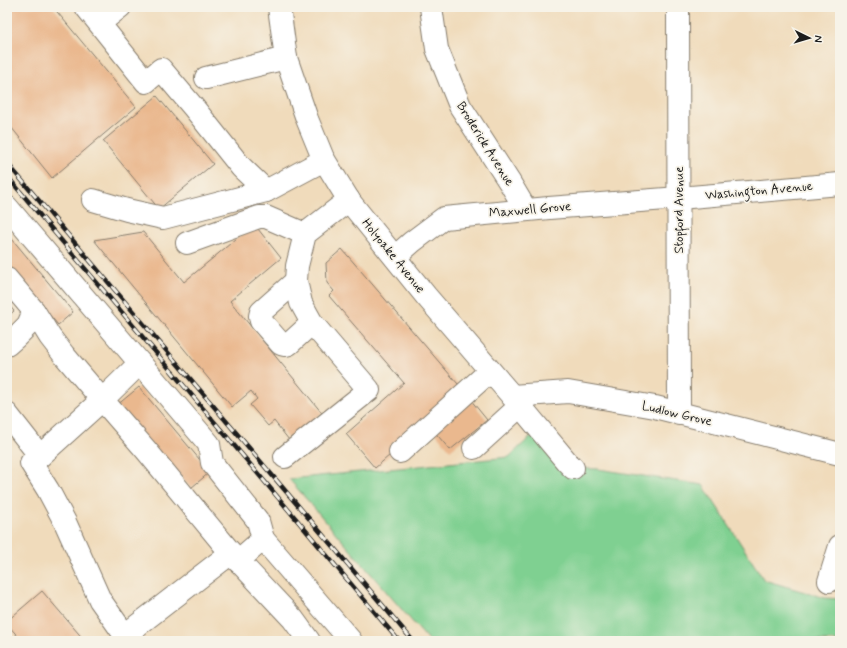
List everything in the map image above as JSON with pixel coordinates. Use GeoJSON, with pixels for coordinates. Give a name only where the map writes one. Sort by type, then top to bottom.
{"type":"FeatureCollection","features":[{"type":"Feature","properties":{"kind":"street"},"geometry":{"type":"LineString","coordinates":[[120,7],[93,15],[146,82],[160,69],[194,108],[241,167],[266,191]]}},
{"type":"Feature","properties":{"kind":"street","name":"Holyoake Avenue"},"geometry":{"type":"LineString","coordinates":[[280,7],[286,58],[307,119],[324,160],[349,200],[426,297],[573,468]]}},
{"type":"Feature","properties":{"kind":"street","name":"Broderick Avenue"},"geometry":{"type":"LineString","coordinates":[[431,7],[437,49],[460,106],[526,210]]}},
{"type":"Feature","properties":{"kind":"street","name":"Stopford Avenue"},"geometry":{"type":"LineString","coordinates":[[678,7],[679,414]]}},
{"type":"Feature","properties":{"kind":"street"},"geometry":{"type":"LineString","coordinates":[[206,78],[286,58]]}},
{"type":"Feature","properties":{"kind":"street"},"geometry":{"type":"LineString","coordinates":[[93,200],[127,210],[163,218],[266,191],[324,160]]}},
{"type":"Feature","properties":{"kind":"street","name":"Washington Avenue"},"geometry":{"type":"LineString","coordinates":[[679,198],[840,184]]}},
{"type":"Feature","properties":{"kind":"street","name":"Maxwell Grove"},"geometry":{"type":"LineString","coordinates":[[395,257],[444,218],[679,198]]}},
{"type":"Feature","properties":{"kind":"street"},"geometry":{"type":"LineString","coordinates":[[285,457],[369,390],[312,323],[301,303],[296,281],[297,266],[305,234],[349,200]]}},
{"type":"Feature","properties":{"kind":"street"},"geometry":{"type":"LineString","coordinates":[[7,207],[209,444],[212,463],[258,521],[263,539],[351,641]]}},
{"type":"Feature","properties":{"kind":"street"},"geometry":{"type":"LineString","coordinates":[[187,243],[259,217],[266,217],[305,234]]}},
{"type":"Feature","properties":{"kind":"street"},"geometry":{"type":"LineString","coordinates":[[7,279],[34,312],[64,356],[146,450],[235,557],[293,619],[309,641]]}},
{"type":"Feature","properties":{"kind":"street"},"geometry":{"type":"LineString","coordinates":[[296,281],[261,312],[261,321],[281,344],[285,345],[312,323]]}},
{"type":"Feature","properties":{"kind":"street"},"geometry":{"type":"LineString","coordinates":[[7,345],[28,325],[34,312]]}},
{"type":"Feature","properties":{"kind":"street"},"geometry":{"type":"LineString","coordinates":[[140,363],[102,400],[31,463],[48,490],[65,522],[100,600],[127,638],[235,557],[263,539]]}},
{"type":"Feature","properties":{"kind":"street"},"geometry":{"type":"LineString","coordinates":[[400,452],[490,371]]}},
{"type":"Feature","properties":{"kind":"street","name":"Ludlow Grove"},"geometry":{"type":"LineString","coordinates":[[516,401],[568,392],[655,408],[840,454]]}},
{"type":"Feature","properties":{"kind":"street"},"geometry":{"type":"LineString","coordinates":[[474,448],[516,401]]}},
{"type":"Feature","properties":{"kind":"street"},"geometry":{"type":"LineString","coordinates":[[7,414],[40,456]]}},
{"type":"Feature","properties":{"kind":"street"},"geometry":{"type":"LineString","coordinates":[[829,581],[840,546]]}},
{"type":"Feature","properties":{"kind":"green space"},"geometry":{"type":"Polygon","coordinates":[[[539,429],[573,468],[598,469],[703,485],[764,580],[825,598],[840,599],[840,641],[429,641],[289,479],[509,457],[539,429]]]}},
{"type":"Feature","properties":{"kind":"building"},"geometry":{"type":"Polygon","coordinates":[[[7,7],[53,7],[136,107],[52,178],[7,122],[7,7]]]}},
{"type":"Feature","properties":{"kind":"building"},"geometry":{"type":"Polygon","coordinates":[[[157,96],[213,164],[159,209],[103,141],[157,96]]]}},
{"type":"Feature","properties":{"kind":"building"},"geometry":{"type":"Polygon","coordinates":[[[254,224],[281,258],[230,301],[322,413],[289,440],[274,421],[268,426],[250,405],[257,399],[251,391],[232,407],[94,240],[143,232],[184,282],[254,224]]]}},
{"type":"Feature","properties":{"kind":"building"},"geometry":{"type":"Polygon","coordinates":[[[7,233],[73,312],[58,325],[7,264],[7,233]]]}},
{"type":"Feature","properties":{"kind":"building"},"geometry":{"type":"Polygon","coordinates":[[[342,249],[464,391],[375,468],[346,434],[404,383],[329,296],[334,291],[327,283],[326,263],[342,249]]]}},
{"type":"Feature","properties":{"kind":"building"},"geometry":{"type":"Polygon","coordinates":[[[7,303],[14,311],[7,317],[7,303]]]}},
{"type":"Feature","properties":{"kind":"building"},"geometry":{"type":"Polygon","coordinates":[[[139,387],[210,472],[191,488],[116,406],[139,387]]]}},
{"type":"Feature","properties":{"kind":"building"},"geometry":{"type":"Polygon","coordinates":[[[470,399],[487,420],[450,450],[433,430],[470,399]]]}},
{"type":"Feature","properties":{"kind":"building"},"geometry":{"type":"Polygon","coordinates":[[[42,591],[85,641],[22,641],[7,624],[7,621],[42,591]]]}},
{"type":"Feature","properties":{"kind":"railway"},"geometry":{"type":"LineString","coordinates":[[7,163],[413,641]]}},
{"type":"Feature","properties":{"kind":"railway"},"geometry":{"type":"LineString","coordinates":[[7,176],[399,641]]}}]}
